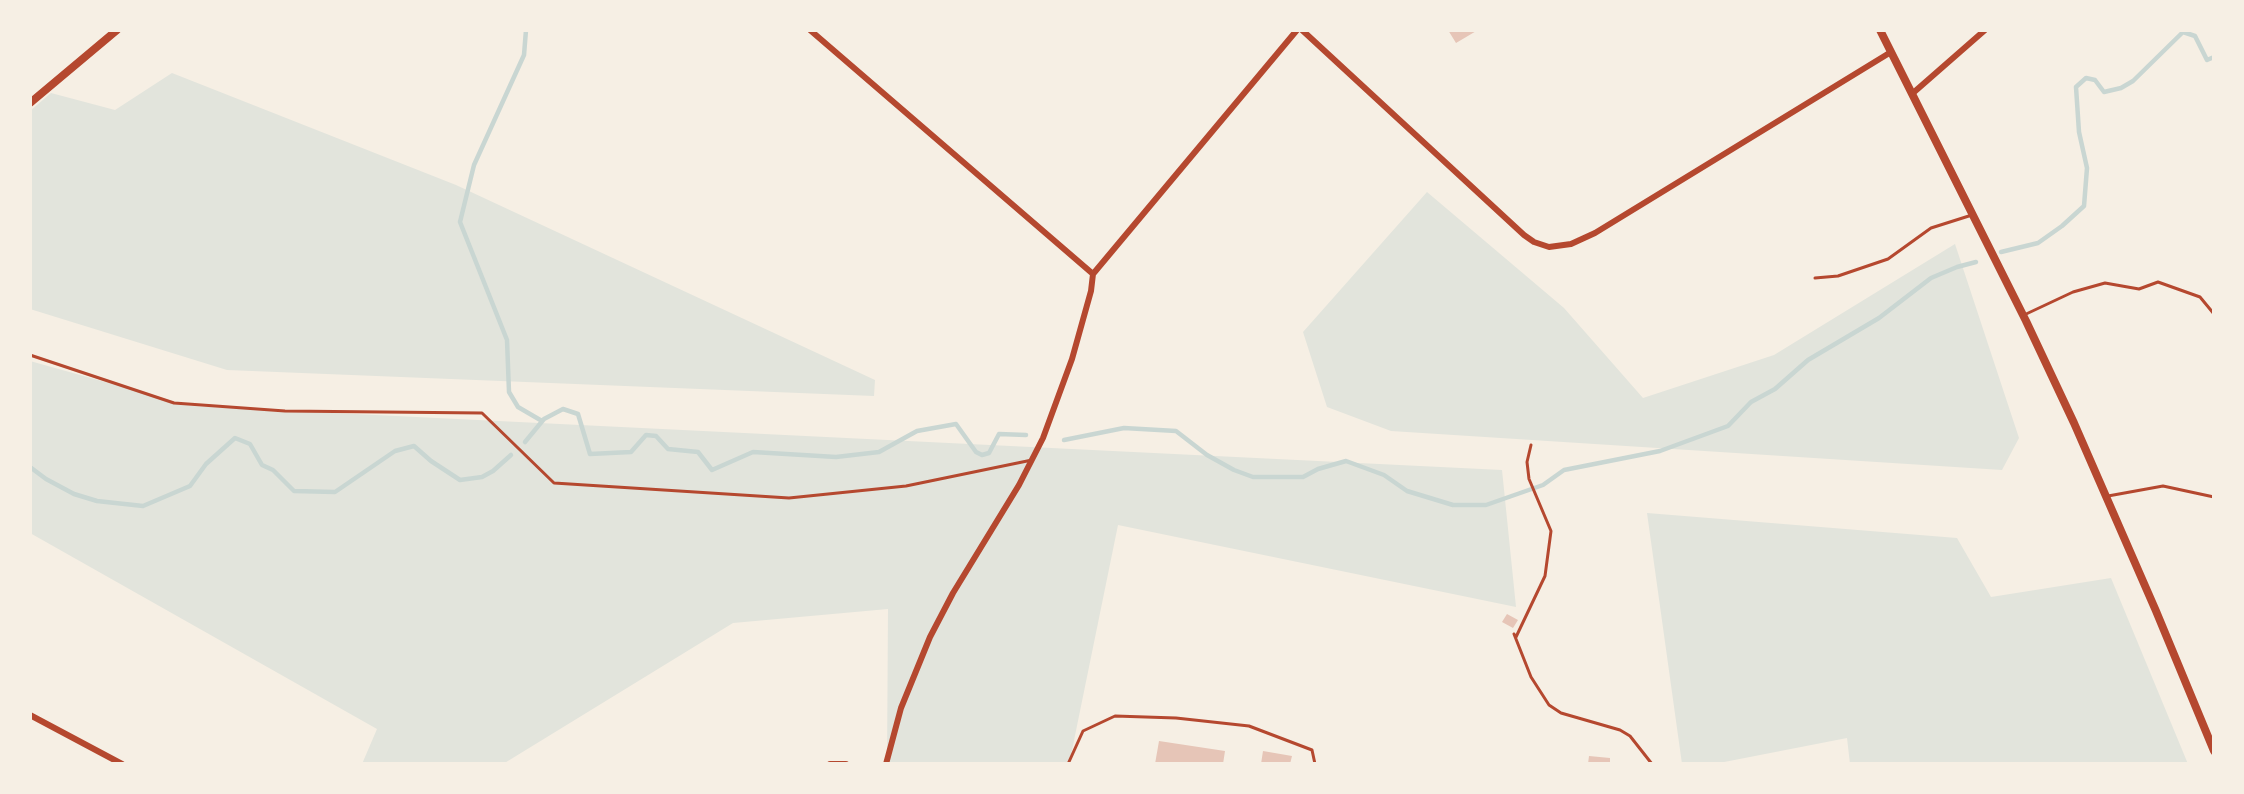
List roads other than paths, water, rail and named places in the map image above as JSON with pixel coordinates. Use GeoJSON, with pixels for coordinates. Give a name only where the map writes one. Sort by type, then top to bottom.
{"type":"FeatureCollection","features":[{"type":"Feature","properties":{"kind":"street"},"geometry":{"type":"LineString","coordinates":[[30,103],[117,30]]}},
{"type":"Feature","properties":{"kind":"street"},"geometry":{"type":"LineString","coordinates":[[810,30],[1093,274]]}},
{"type":"Feature","properties":{"kind":"street"},"geometry":{"type":"LineString","coordinates":[[886,764],[901,708],[930,637],[1043,438],[1072,359],[1091,291],[1093,274],[1297,30]]}},
{"type":"Feature","properties":{"kind":"street"},"geometry":{"type":"LineString","coordinates":[[1302,30],[1524,235],[1534,242],[1549,247],[1571,244],[1595,233],[1892,52]]}},
{"type":"Feature","properties":{"kind":"street"},"geometry":{"type":"LineString","coordinates":[[1880,30],[2023,315],[2106,496],[2214,751]]}},
{"type":"Feature","properties":{"kind":"street"},"geometry":{"type":"LineString","coordinates":[[1913,93],[1984,30]]}},
{"type":"Feature","properties":{"kind":"street"},"geometry":{"type":"LineString","coordinates":[[30,715],[122,764]]}},
{"type":"Feature","properties":{"kind":"street"},"geometry":{"type":"LineString","coordinates":[[830,764],[846,764]]}},
{"type":"Feature","properties":{"kind":"lane"},"geometry":{"type":"LineString","coordinates":[[1815,278],[1838,276],[1888,259],[1931,228],[1972,215]]}},
{"type":"Feature","properties":{"kind":"lane"},"geometry":{"type":"LineString","coordinates":[[2023,315],[2073,292],[2105,283],[2139,289],[2158,282],[2200,297],[2214,314]]}},
{"type":"Feature","properties":{"kind":"lane"},"geometry":{"type":"LineString","coordinates":[[30,356],[174,403],[285,411],[482,413],[554,483],[789,498],[906,486],[1032,460]]}},
{"type":"Feature","properties":{"kind":"lane"},"geometry":{"type":"LineString","coordinates":[[1531,445],[1527,462],[1529,479],[1551,531],[1545,576],[1515,635],[1531,677],[1550,705],[1561,712],[1620,730],[1630,736],[1652,764]]}},
{"type":"Feature","properties":{"kind":"lane"},"geometry":{"type":"LineString","coordinates":[[2106,496],[2163,486],[2214,497]]}},
{"type":"Feature","properties":{"kind":"lane"},"geometry":{"type":"LineString","coordinates":[[1068,764],[1083,731],[1115,716],[1176,718],[1249,726],[1312,750],[1315,764]]}},
{"type":"Feature","properties":{"kind":"waterway"},"geometry":{"type":"LineString","coordinates":[[526,30],[524,55],[474,165],[460,222],[507,340],[509,392],[518,407],[542,421]]}},
{"type":"Feature","properties":{"kind":"waterway"},"geometry":{"type":"LineString","coordinates":[[2001,252],[2038,243],[2084,206],[2087,168],[2079,132],[2076,87],[2086,78],[2095,80],[2104,92],[2121,88],[2133,81],[2183,32],[2195,36],[2207,60],[2214,57]]}},
{"type":"Feature","properties":{"kind":"waterway"},"geometry":{"type":"LineString","coordinates":[[1064,440],[1124,428],[1176,431],[1207,455],[1234,470],[1253,477],[1303,477],[1318,469],[1346,461],[1384,475],[1407,491],[1453,505],[1486,505],[1543,485],[1564,470],[1660,451],[1728,426],[1751,402],[1775,389],[1808,360],[1879,318],[1931,278],[1976,262]]}},
{"type":"Feature","properties":{"kind":"waterway"},"geometry":{"type":"LineString","coordinates":[[525,442],[544,419],[563,409],[578,414],[590,454],[631,452],[646,435],[656,436],[668,449],[698,452],[712,470],[753,452],[836,457],[879,452],[917,431],[956,424],[976,452],[982,455],[989,453],[999,434],[1026,435]]}},
{"type":"Feature","properties":{"kind":"waterway"},"geometry":{"type":"LineString","coordinates":[[30,467],[46,479],[74,494],[97,501],[143,506],[190,486],[206,464],[235,438],[250,444],[262,465],[273,470],[294,491],[335,492],[395,451],[414,446],[431,461],[460,480],[482,477],[493,471],[511,455]]}}]}
